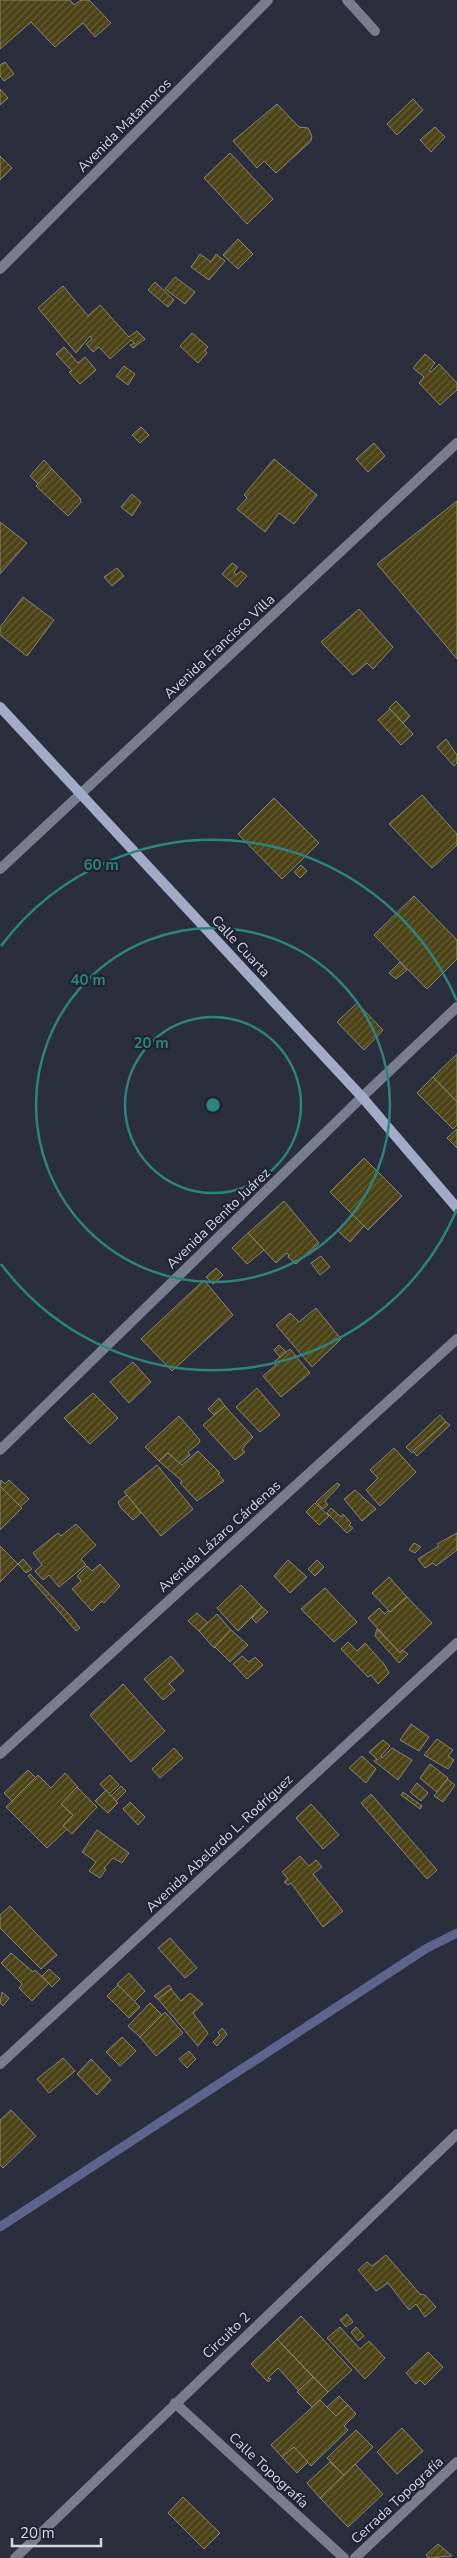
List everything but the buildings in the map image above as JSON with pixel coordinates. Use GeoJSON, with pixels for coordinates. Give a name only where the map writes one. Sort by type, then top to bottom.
{"type":"FeatureCollection","features":[{"type":"Feature","properties":{"kind":"street","name":"Avenida Matamoros"},"geometry":{"type":"LineString","coordinates":[[0,269],[268,0]]}},
{"type":"Feature","properties":{"kind":"street"},"geometry":{"type":"LineString","coordinates":[[347,0],[375,31]]}},
{"type":"Feature","properties":{"kind":"street","name":"Avenida Francisco Villa"},"geometry":{"type":"LineString","coordinates":[[0,869],[457,443]]}},
{"type":"Feature","properties":{"kind":"street","name":"Calle Cuarta"},"geometry":{"type":"LineString","coordinates":[[0,707],[362,1097],[457,1208]]}},
{"type":"Feature","properties":{"kind":"street","name":"Avenida Benito Juárez"},"geometry":{"type":"LineString","coordinates":[[0,1450],[362,1097],[457,1007]]}},
{"type":"Feature","properties":{"kind":"street","name":"Avenida Lázaro Cárdenas"},"geometry":{"type":"LineString","coordinates":[[0,1754],[457,1339]]}},
{"type":"Feature","properties":{"kind":"street","name":"Avenida Abelardo L. Rodríguez"},"geometry":{"type":"LineString","coordinates":[[0,2064],[457,1643]]}},
{"type":"Feature","properties":{"kind":"street","name":"Circuito 2"},"geometry":{"type":"LineString","coordinates":[[15,2558],[457,2134]]}},
{"type":"Feature","properties":{"kind":"street","name":"Calle Topografía"},"geometry":{"type":"LineString","coordinates":[[175,2403],[344,2558]]}},
{"type":"Feature","properties":{"kind":"street","name":"Cerrada Topografía"},"geometry":{"type":"LineString","coordinates":[[355,2558],[457,2462]]}},
{"type":"Feature","properties":{"kind":"waterway"},"geometry":{"type":"LineString","coordinates":[[0,2227],[427,1948],[457,1933]]}}]}
